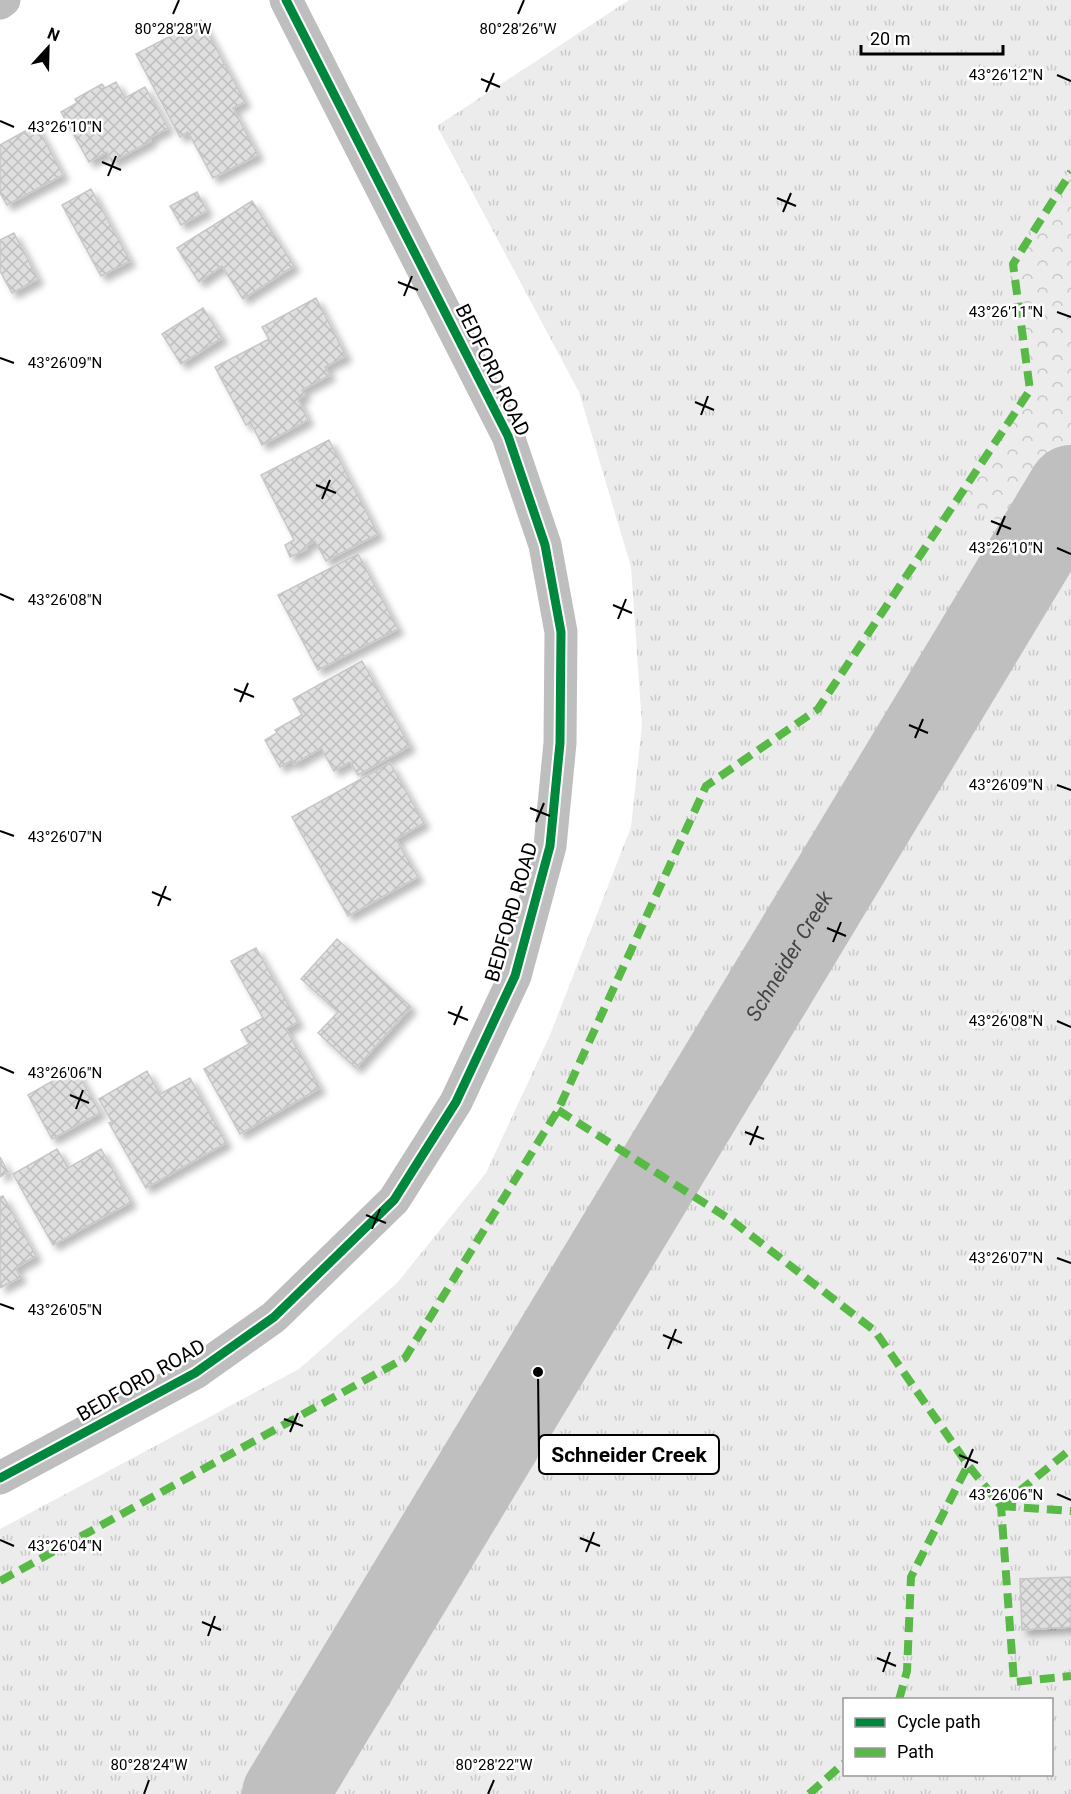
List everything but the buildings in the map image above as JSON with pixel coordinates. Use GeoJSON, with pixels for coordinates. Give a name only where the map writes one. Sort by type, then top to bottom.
{"type":"FeatureCollection","features":[{"type":"Feature","properties":{"kind":"street"},"geometry":{"type":"LineString","coordinates":[[0,3],[4,0]]}},
{"type":"Feature","properties":{"kind":"street","name":"BEDFORD ROAD"},"geometry":{"type":"LineString","coordinates":[[0,1478],[195,1373],[213,1361],[274,1317],[394,1200],[456,1102],[515,976],[550,846],[561,743],[561,632],[545,545],[508,436],[286,0]]}},
{"type":"Feature","properties":{"kind":"green space"},"geometry":{"type":"Polygon","coordinates":[[[629,0],[1071,0],[1071,1794],[0,1794],[0,1529],[299,1369],[397,1283],[486,1173],[550,1035],[631,827],[642,725],[631,567],[579,392],[437,126],[629,0]]]}},
{"type":"Feature","properties":{"kind":"green space"},"geometry":{"type":"Polygon","coordinates":[[[1071,172],[1071,561],[958,498],[1030,390],[1013,264],[1071,172]]]}},
{"type":"Feature","properties":{"kind":"waterway","name":"Schneider Creek"},"geometry":{"type":"LineString","coordinates":[[285,1794],[1071,488]]}},
{"type":"Feature","properties":{"kind":"marked path"},"geometry":{"type":"LineString","coordinates":[[0,1581],[405,1358],[558,1110],[706,786],[818,709],[1030,390],[1013,264],[1071,172]]}},
{"type":"Feature","properties":{"kind":"marked path"},"geometry":{"type":"LineString","coordinates":[[558,1110],[731,1220],[875,1331],[968,1465],[1001,1506],[1014,1682],[1071,1676]]}},
{"type":"Feature","properties":{"kind":"marked path"},"geometry":{"type":"LineString","coordinates":[[1001,1506],[1071,1449]]}},
{"type":"Feature","properties":{"kind":"marked path"},"geometry":{"type":"LineString","coordinates":[[900,1698],[907,1671],[911,1577],[968,1465]]}},
{"type":"Feature","properties":{"kind":"marked path"},"geometry":{"type":"LineString","coordinates":[[1001,1506],[1071,1511]]}},
{"type":"Feature","properties":{"kind":"marked path"},"geometry":{"type":"LineString","coordinates":[[809,1794],[843,1764]]}},
{"type":"Feature","properties":{"kind":"cycle path"},"geometry":{"type":"LineString","coordinates":[[0,1478],[195,1373],[274,1317],[394,1200],[456,1102],[515,976],[550,846],[560,743],[561,632],[545,545],[508,436],[286,0]]}},
{"type":"Feature","properties":{"kind":"place","name":"Schneider Creek"},"geometry":{"type":"Point","coordinates":[538,1372]}}]}
